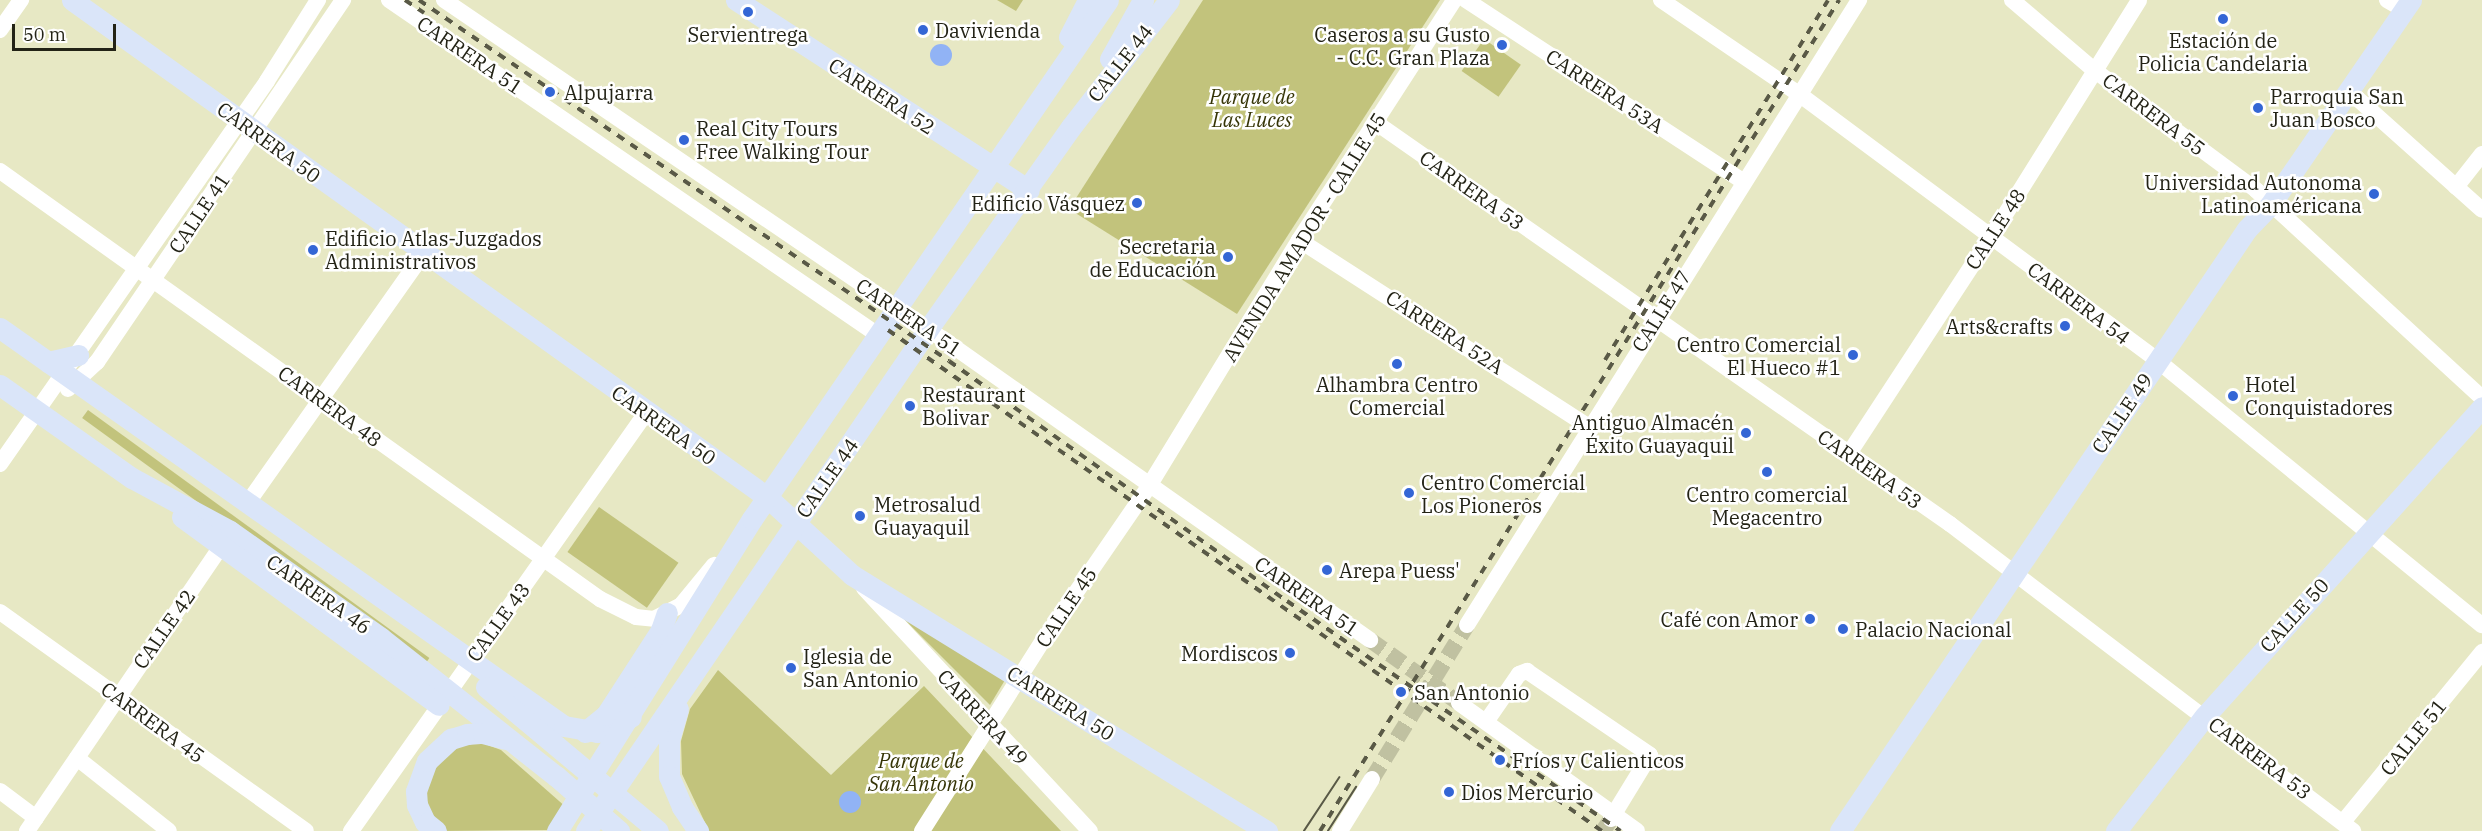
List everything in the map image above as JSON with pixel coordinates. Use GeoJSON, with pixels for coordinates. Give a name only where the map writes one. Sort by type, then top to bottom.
{"type":"FeatureCollection","features":[{"type":"Feature","properties":{"kind":"main road","name":"CARRERA 50"},"geometry":{"type":"LineString","coordinates":[[72,0],[766,497],[796,521],[852,575],[1268,831]]}},
{"type":"Feature","properties":{"kind":"main road","name":"CARRERA 52"},"geometry":{"type":"LineString","coordinates":[[736,0],[1029,190]]}},
{"type":"Feature","properties":{"kind":"main road","name":"CALLE 44"},"geometry":{"type":"LineString","coordinates":[[1034,106],[1088,0]]}},
{"type":"Feature","properties":{"kind":"main road","name":"CALLE 44"},"geometry":{"type":"LineString","coordinates":[[557,829],[632,716],[766,497],[994,169],[1034,106],[1108,0]]}},
{"type":"Feature","properties":{"kind":"main road","name":"CALLE 44"},"geometry":{"type":"LineString","coordinates":[[1071,127],[1143,0]]}},
{"type":"Feature","properties":{"kind":"main road","name":"CALLE 44"},"geometry":{"type":"LineString","coordinates":[[586,830],[928,329],[1029,190],[1071,127],[1169,0]]}},
{"type":"Feature","properties":{"kind":"main road","name":"CALLE 49"},"geometry":{"type":"LineString","coordinates":[[1840,831],[2247,229],[2270,205],[2349,90],[2400,3]]}},
{"type":"Feature","properties":{"kind":"main road","name":"CARRERA 46"},"geometry":{"type":"LineString","coordinates":[[0,328],[156,439],[459,667],[576,759],[658,831]]}},
{"type":"Feature","properties":{"kind":"main road"},"geometry":{"type":"LineString","coordinates":[[63,373],[78,355]]}},
{"type":"Feature","properties":{"kind":"main road","name":"CARRERA 46"},"geometry":{"type":"LineString","coordinates":[[0,385],[132,478],[242,540],[381,638],[619,831]]}},
{"type":"Feature","properties":{"kind":"main road","name":"CALLE 50"},"geometry":{"type":"LineString","coordinates":[[2116,831],[2205,716],[2482,407]]}},
{"type":"Feature","properties":{"kind":"main road"},"geometry":{"type":"LineString","coordinates":[[132,478],[439,705]]}},
{"type":"Feature","properties":{"kind":"main road","name":"CARRERA 46"},"geometry":{"type":"LineString","coordinates":[[251,511],[471,659],[564,726],[584,732]]}},
{"type":"Feature","properties":{"kind":"main road"},"geometry":{"type":"LineString","coordinates":[[584,732],[606,715],[661,630],[667,613]]}},
{"type":"Feature","properties":{"kind":"main road"},"geometry":{"type":"LineString","coordinates":[[688,683],[672,726],[667,757],[675,792],[698,831]]}},
{"type":"Feature","properties":{"kind":"main road"},"geometry":{"type":"LineString","coordinates":[[584,732],[610,728],[632,716]]}},
{"type":"Feature","properties":{"kind":"main road"},"geometry":{"type":"LineString","coordinates":[[436,831],[421,814],[416,791],[427,761],[451,739],[483,733],[513,743]]}},
{"type":"Feature","properties":{"kind":"street"},"geometry":{"type":"LineString","coordinates":[[0,30],[21,0]]}},
{"type":"Feature","properties":{"kind":"street","name":"CALLE 41"},"geometry":{"type":"LineString","coordinates":[[0,464],[39,412],[63,373],[97,362],[153,280],[248,126],[318,0]]}},
{"type":"Feature","properties":{"kind":"street","name":"CALLE 41"},"geometry":{"type":"LineString","coordinates":[[78,355],[137,268],[343,0]]}},
{"type":"Feature","properties":{"kind":"street","name":"CARRERA 51"},"geometry":{"type":"LineString","coordinates":[[389,0],[878,335]]}},
{"type":"Feature","properties":{"kind":"street","name":"CARRERA 51"},"geometry":{"type":"LineString","coordinates":[[444,0],[1152,481],[1370,640]]}},
{"type":"Feature","properties":{"kind":"street","name":"AVENIDA AMADOR - CALLE 45"},"geometry":{"type":"LineString","coordinates":[[1152,481],[1299,240],[1454,0]]}},
{"type":"Feature","properties":{"kind":"street","name":"CARRERA 53A"},"geometry":{"type":"LineString","coordinates":[[1466,0],[1743,181]]}},
{"type":"Feature","properties":{"kind":"street","name":"CARRERA 54"},"geometry":{"type":"LineString","coordinates":[[1661,0],[1799,94],[2158,361],[2367,534],[2482,625]]}},
{"type":"Feature","properties":{"kind":"street","name":"CALLE 47"},"geometry":{"type":"LineString","coordinates":[[1467,625],[1657,317],[1859,0]]}},
{"type":"Feature","properties":{"kind":"street","name":"CARRERA 55"},"geometry":{"type":"LineString","coordinates":[[2012,0],[2094,70],[2256,190],[2482,398]]}},
{"type":"Feature","properties":{"kind":"street","name":"CALLE 48"},"geometry":{"type":"LineString","coordinates":[[1848,455],[1991,237],[2139,0]]}},
{"type":"Feature","properties":{"kind":"street"},"geometry":{"type":"LineString","coordinates":[[2349,90],[2482,210]]}},
{"type":"Feature","properties":{"kind":"street","name":"CARRERA 53"},"geometry":{"type":"LineString","coordinates":[[1375,122],[1657,317],[2014,572],[2348,827]]}},
{"type":"Feature","properties":{"kind":"street"},"geometry":{"type":"LineString","coordinates":[[2456,187],[2482,154]]}},
{"type":"Feature","properties":{"kind":"street","name":"CARRERA 48"},"geometry":{"type":"LineString","coordinates":[[0,171],[600,599],[636,617],[654,619],[667,613]]}},
{"type":"Feature","properties":{"kind":"street","name":"CARRERA 52A"},"geometry":{"type":"LineString","coordinates":[[1299,240],[1589,427]]}},
{"type":"Feature","properties":{"kind":"street"},"geometry":{"type":"LineString","coordinates":[[251,511],[321,399],[424,253]]}},
{"type":"Feature","properties":{"kind":"street","name":"CALLE 43"},"geometry":{"type":"LineString","coordinates":[[351,831],[646,413]]}},
{"type":"Feature","properties":{"kind":"street","name":"CALLE 45"},"geometry":{"type":"LineString","coordinates":[[922,831],[1020,678],[1152,481]]}},
{"type":"Feature","properties":{"kind":"street","name":"CALLE 44"},"geometry":{"type":"LineString","coordinates":[[667,613],[681,605],[752,519]]}},
{"type":"Feature","properties":{"kind":"street","name":"CALLE 42"},"geometry":{"type":"LineString","coordinates":[[32,824],[221,546]]}},
{"type":"Feature","properties":{"kind":"street","name":"CARRERA 49"},"geometry":{"type":"LineString","coordinates":[[852,575],[1090,831]]}},
{"type":"Feature","properties":{"kind":"street","name":"CARRERA 45"},"geometry":{"type":"LineString","coordinates":[[2,617],[117,696],[284,825],[306,831]]}},
{"type":"Feature","properties":{"kind":"street","name":"CALLE 51"},"geometry":{"type":"LineString","coordinates":[[2348,827],[2482,652]]}},
{"type":"Feature","properties":{"kind":"street"},"geometry":{"type":"LineString","coordinates":[[1486,722],[1519,674],[1527,671],[1650,755],[1612,816]]}},
{"type":"Feature","properties":{"kind":"street"},"geometry":{"type":"LineString","coordinates":[[1459,703],[1612,816],[1637,831]]}},
{"type":"Feature","properties":{"kind":"street"},"geometry":{"type":"LineString","coordinates":[[77,758],[169,831]]}},
{"type":"Feature","properties":{"kind":"street"},"geometry":{"type":"LineString","coordinates":[[1340,831],[1372,778]]}},
{"type":"Feature","properties":{"kind":"street"},"geometry":{"type":"LineString","coordinates":[[0,791],[32,824]]}},
{"type":"Feature","properties":{"kind":"green space"},"geometry":{"type":"Polygon","coordinates":[[[997,0],[1023,0],[1016,11],[997,0]]]}},
{"type":"Feature","properties":{"kind":"green space","name":"Parque de Las Luces"},"geometry":{"type":"Polygon","coordinates":[[[1203,0],[1440,0],[1237,314],[1069,209],[1203,0]]]}},
{"type":"Feature","properties":{"kind":"green space"},"geometry":{"type":"Polygon","coordinates":[[[1484,39],[1521,65],[1498,97],[1462,71],[1484,39]]]}},
{"type":"Feature","properties":{"kind":"green space"},"geometry":{"type":"Polygon","coordinates":[[[88,410],[429,658],[424,666],[82,418],[88,410]]]}},
{"type":"Feature","properties":{"kind":"green space"},"geometry":{"type":"Polygon","coordinates":[[[599,507],[678,563],[647,608],[567,552],[599,507]]]}},
{"type":"Feature","properties":{"kind":"green space"},"geometry":{"type":"Polygon","coordinates":[[[902,617],[1005,680],[990,705],[902,617]]]}},
{"type":"Feature","properties":{"kind":"green space","name":"Parque de San Antonio"},"geometry":{"type":"Polygon","coordinates":[[[718,670],[831,775],[924,686],[1061,831],[709,831],[682,774],[681,741],[690,709],[718,670]]]}},
{"type":"Feature","properties":{"kind":"green space"},"geometry":{"type":"Polygon","coordinates":[[[474,740],[501,750],[567,808],[547,830],[442,831],[425,818],[427,771],[437,757],[474,740]]]}},
{"type":"Feature","properties":{"kind":"water"},"geometry":{"type":"Polygon","coordinates":[[[941,44],[949,47],[952,55],[949,63],[941,66],[933,63],[930,55],[933,47],[941,44]]]}},
{"type":"Feature","properties":{"kind":"water"},"geometry":{"type":"Polygon","coordinates":[[[850,791],[858,794],[861,802],[858,810],[850,813],[842,810],[839,802],[842,794],[850,791]]]}},
{"type":"Feature","properties":{"kind":"tunnel"},"geometry":{"type":"LineString","coordinates":[[1372,779],[1467,625]]}},
{"type":"Feature","properties":{"kind":"tunnel"},"geometry":{"type":"LineString","coordinates":[[1370,640],[1459,703]]}},
{"type":"Feature","properties":{"kind":"tunnel"},"geometry":{"type":"LineString","coordinates":[[1603,831],[1611,819]]}},
{"type":"Feature","properties":{"kind":"tram line"},"geometry":{"type":"LineString","coordinates":[[1304,831],[1339,778]]}},
{"type":"Feature","properties":{"kind":"tram line"},"geometry":{"type":"LineString","coordinates":[[1328,831],[1356,787]]}},
{"type":"Feature","properties":{"kind":"railway"},"geometry":{"type":"LineString","coordinates":[[405,0],[424,13]]}},
{"type":"Feature","properties":{"kind":"railway"},"geometry":{"type":"LineString","coordinates":[[419,0],[949,361],[1287,601],[1620,831]]}},
{"type":"Feature","properties":{"kind":"railway"},"geometry":{"type":"LineString","coordinates":[[1605,360],[1828,0]]}},
{"type":"Feature","properties":{"kind":"railway"},"geometry":{"type":"LineString","coordinates":[[1320,831],[1839,0]]}},
{"type":"Feature","properties":{"kind":"railway"},"geometry":{"type":"LineString","coordinates":[[888,330],[1602,831]]}},
{"type":"Feature","properties":{"kind":"place","name":"Servientrega"},"geometry":{"type":"Point","coordinates":[748,12]}},
{"type":"Feature","properties":{"kind":"place","name":"Estación de Policia Candelaria"},"geometry":{"type":"Point","coordinates":[2223,19]}},
{"type":"Feature","properties":{"kind":"place","name":"Davivienda"},"geometry":{"type":"Point","coordinates":[923,30]}},
{"type":"Feature","properties":{"kind":"place","name":"Caseros a su Gusto - C.C. Gran Plaza"},"geometry":{"type":"Point","coordinates":[1502,45]}},
{"type":"Feature","properties":{"kind":"place","name":"Alpujarra"},"geometry":{"type":"Point","coordinates":[550,92]}},
{"type":"Feature","properties":{"kind":"place","name":"Parroquia San Juan Bosco"},"geometry":{"type":"Point","coordinates":[2258,108]}},
{"type":"Feature","properties":{"kind":"place","name":"Real City Tours Free Walking Tour"},"geometry":{"type":"Point","coordinates":[684,140]}},
{"type":"Feature","properties":{"kind":"place","name":"Universidad Autonoma Latinoaméricana"},"geometry":{"type":"Point","coordinates":[2374,194]}},
{"type":"Feature","properties":{"kind":"place","name":"Edificio Vásquez"},"geometry":{"type":"Point","coordinates":[1137,203]}},
{"type":"Feature","properties":{"kind":"place","name":"Edificio Atlas-Juzgados Administrativos"},"geometry":{"type":"Point","coordinates":[313,250]}},
{"type":"Feature","properties":{"kind":"place","name":"Secretaria de Educación"},"geometry":{"type":"Point","coordinates":[1228,257]}},
{"type":"Feature","properties":{"kind":"place","name":"Arts&crafts"},"geometry":{"type":"Point","coordinates":[2065,326]}},
{"type":"Feature","properties":{"kind":"place","name":"Centro Comercial El Hueco #1"},"geometry":{"type":"Point","coordinates":[1853,355]}},
{"type":"Feature","properties":{"kind":"place","name":"Alhambra Centro Comercial"},"geometry":{"type":"Point","coordinates":[1397,364]}},
{"type":"Feature","properties":{"kind":"place","name":"Hotel Conquistadores"},"geometry":{"type":"Point","coordinates":[2233,396]}},
{"type":"Feature","properties":{"kind":"place","name":"Restaurant Bolivar"},"geometry":{"type":"Point","coordinates":[910,406]}},
{"type":"Feature","properties":{"kind":"place","name":"Antiguo Almacén Éxito Guayaquil"},"geometry":{"type":"Point","coordinates":[1746,433]}},
{"type":"Feature","properties":{"kind":"place","name":"Centro comercial Megacentro"},"geometry":{"type":"Point","coordinates":[1767,472]}},
{"type":"Feature","properties":{"kind":"place","name":"Centro Comercial Los Pioneros"},"geometry":{"type":"Point","coordinates":[1409,493]}},
{"type":"Feature","properties":{"kind":"place","name":"Metrosalud Guayaquil"},"geometry":{"type":"Point","coordinates":[860,516]}},
{"type":"Feature","properties":{"kind":"place","name":"Arepa Puess'"},"geometry":{"type":"Point","coordinates":[1327,570]}},
{"type":"Feature","properties":{"kind":"place","name":"Café con Amor"},"geometry":{"type":"Point","coordinates":[1810,619]}},
{"type":"Feature","properties":{"kind":"place","name":"Palacio Nacional"},"geometry":{"type":"Point","coordinates":[1843,629]}},
{"type":"Feature","properties":{"kind":"place","name":"Mordiscos"},"geometry":{"type":"Point","coordinates":[1290,653]}},
{"type":"Feature","properties":{"kind":"place","name":"Iglesia de San Antonio"},"geometry":{"type":"Point","coordinates":[791,668]}},
{"type":"Feature","properties":{"kind":"place","name":"San Antonio"},"geometry":{"type":"Point","coordinates":[1401,692]}},
{"type":"Feature","properties":{"kind":"place","name":"Fríos y Calienticos"},"geometry":{"type":"Point","coordinates":[1500,760]}},
{"type":"Feature","properties":{"kind":"place","name":"Dios Mercurio"},"geometry":{"type":"Point","coordinates":[1449,792]}}]}
